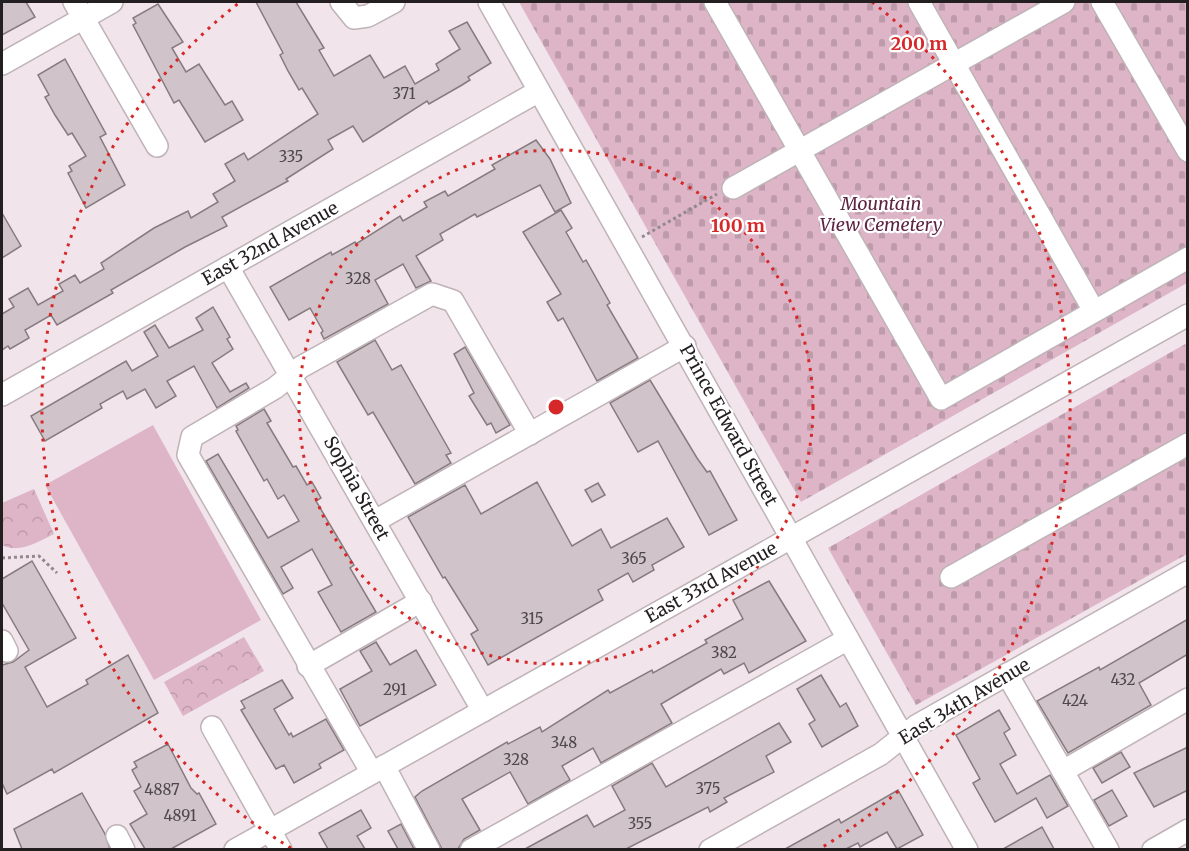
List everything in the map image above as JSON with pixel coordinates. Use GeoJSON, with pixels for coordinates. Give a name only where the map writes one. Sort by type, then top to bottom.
{"type":"FeatureCollection","features":[{"type":"Feature","properties":{"kind":"street"},"geometry":{"type":"LineString","coordinates":[[2,64],[79,10],[112,2]]}},
{"type":"Feature","properties":{"kind":"street"},"geometry":{"type":"LineString","coordinates":[[341,2],[354,18],[368,16],[394,2]]}},
{"type":"Feature","properties":{"kind":"street","name":"Prince Edward Street"},"geometry":{"type":"LineString","coordinates":[[489,2],[967,849]]}},
{"type":"Feature","properties":{"kind":"street"},"geometry":{"type":"LineString","coordinates":[[714,2],[941,399],[1188,258]]}},
{"type":"Feature","properties":{"kind":"street"},"geometry":{"type":"LineString","coordinates":[[919,2],[1094,311]]}},
{"type":"Feature","properties":{"kind":"street"},"geometry":{"type":"LineString","coordinates":[[733,188],[1064,2]]}},
{"type":"Feature","properties":{"kind":"street"},"geometry":{"type":"LineString","coordinates":[[1102,2],[1188,151]]}},
{"type":"Feature","properties":{"kind":"street"},"geometry":{"type":"LineString","coordinates":[[79,10],[157,146]]}},
{"type":"Feature","properties":{"kind":"street","name":"East 32nd Avenue"},"geometry":{"type":"LineString","coordinates":[[2,395],[539,91]]}},
{"type":"Feature","properties":{"kind":"street","name":"Sophia Street"},"geometry":{"type":"LineString","coordinates":[[228,267],[293,375],[483,711]]}},
{"type":"Feature","properties":{"kind":"street"},"geometry":{"type":"LineString","coordinates":[[429,849],[308,666],[188,456],[192,437],[301,368],[432,294],[453,300],[530,434]]}},
{"type":"Feature","properties":{"kind":"street","name":"East 33rd Avenue"},"geometry":{"type":"LineString","coordinates":[[235,849],[1188,315]]}},
{"type":"Feature","properties":{"kind":"street"},"geometry":{"type":"LineString","coordinates":[[375,521],[685,346]]}},
{"type":"Feature","properties":{"kind":"street"},"geometry":{"type":"LineString","coordinates":[[951,577],[1188,444]]}},
{"type":"Feature","properties":{"kind":"street","name":"East 34th Avenue"},"geometry":{"type":"LineString","coordinates":[[710,849],[882,753],[902,735],[1188,572]]}},
{"type":"Feature","properties":{"kind":"street"},"geometry":{"type":"LineString","coordinates":[[308,666],[421,601]]}},
{"type":"Feature","properties":{"kind":"street"},"geometry":{"type":"LineString","coordinates":[[471,849],[848,639]]}},
{"type":"Feature","properties":{"kind":"street"},"geometry":{"type":"LineString","coordinates":[[1007,674],[1108,849]]}},
{"type":"Feature","properties":{"kind":"street"},"geometry":{"type":"LineString","coordinates":[[1063,771],[1188,699]]}},
{"type":"Feature","properties":{"kind":"street"},"geometry":{"type":"LineString","coordinates":[[212,727],[281,849]]}},
{"type":"Feature","properties":{"kind":"street"},"geometry":{"type":"LineString","coordinates":[[1153,849],[1188,830]]}},
{"type":"Feature","properties":{"kind":"path"},"geometry":{"type":"LineString","coordinates":[[645,235],[713,196],[733,188]]}},
{"type":"Feature","properties":{"kind":"path"},"geometry":{"type":"LineString","coordinates":[[2,558],[39,556],[57,573]]}},
{"type":"Feature","properties":{"kind":"green space","name":"Mountain View Cemetery"},"geometry":{"type":"Polygon","coordinates":[[[519,2],[1187,2],[1187,283],[801,502],[519,2]]]}},
{"type":"Feature","properties":{"kind":"green space"},"geometry":{"type":"Polygon","coordinates":[[[1187,343],[1187,554],[916,705],[828,548],[1187,343]]]}},
{"type":"Feature","properties":{"kind":"green space"},"geometry":{"type":"Polygon","coordinates":[[[153,425],[261,620],[154,680],[45,485],[153,425]]]}},
{"type":"Feature","properties":{"kind":"green space"},"geometry":{"type":"Polygon","coordinates":[[[34,489],[54,534],[22,548],[2,545],[2,503],[34,489]]]}},
{"type":"Feature","properties":{"kind":"green space"},"geometry":{"type":"Polygon","coordinates":[[[244,637],[264,671],[183,716],[164,682],[244,637]]]}},
{"type":"Feature","properties":{"kind":"building"},"geometry":{"type":"Polygon","coordinates":[[[2,2],[26,2],[35,17],[2,35],[2,2]]]}},
{"type":"Feature","properties":{"kind":"building"},"geometry":{"type":"Polygon","coordinates":[[[256,2],[296,2],[324,48],[319,50],[334,76],[370,55],[384,78],[405,66],[415,84],[439,70],[436,64],[460,49],[449,31],[467,22],[491,63],[468,77],[470,80],[462,85],[429,104],[427,101],[363,142],[353,126],[328,140],[333,149],[286,179],[288,181],[222,217],[227,226],[185,247],[111,290],[113,293],[57,325],[51,315],[25,330],[29,338],[10,349],[8,346],[2,350],[2,314],[14,307],[9,299],[28,288],[38,305],[63,291],[59,284],[75,275],[80,283],[104,269],[101,263],[154,228],[188,211],[191,218],[218,202],[213,194],[235,181],[225,164],[244,153],[248,160],[318,114],[302,88],[299,90],[288,71],[280,55],[283,53],[256,2]]]}},
{"type":"Feature","properties":{"kind":"building"},"geometry":{"type":"Polygon","coordinates":[[[158,4],[183,42],[172,48],[186,72],[199,64],[225,105],[232,101],[243,120],[205,142],[179,100],[174,103],[133,25],[136,23],[133,18],[158,4]]]}},
{"type":"Feature","properties":{"kind":"building"},"geometry":{"type":"Polygon","coordinates":[[[65,59],[106,134],[100,137],[125,185],[86,208],[68,173],[72,171],[69,166],[86,156],[72,133],[68,135],[55,115],[45,97],[49,95],[38,75],[65,59]]]}},
{"type":"Feature","properties":{"kind":"building"},"geometry":{"type":"Polygon","coordinates":[[[536,140],[550,159],[571,203],[555,212],[540,185],[477,217],[475,214],[440,234],[443,240],[416,256],[431,281],[416,288],[403,264],[375,280],[388,304],[324,339],[321,333],[323,331],[310,308],[289,320],[270,287],[331,252],[332,255],[355,242],[356,244],[400,216],[403,221],[427,207],[424,202],[445,191],[448,196],[495,169],[492,165],[536,140]]]}},
{"type":"Feature","properties":{"kind":"building"},"geometry":{"type":"Polygon","coordinates":[[[561,210],[572,228],[566,232],[583,262],[586,260],[610,303],[607,305],[638,358],[597,381],[563,318],[558,321],[547,302],[561,294],[523,232],[561,210]]]}},
{"type":"Feature","properties":{"kind":"building"},"geometry":{"type":"Polygon","coordinates":[[[2,213],[21,246],[2,258],[2,213]]]}},
{"type":"Feature","properties":{"kind":"building"},"geometry":{"type":"Polygon","coordinates":[[[213,307],[230,337],[227,339],[233,349],[212,363],[230,392],[246,383],[249,388],[217,408],[194,366],[167,381],[176,396],[156,408],[145,389],[127,399],[123,391],[100,404],[102,408],[45,441],[31,416],[126,361],[132,371],[158,356],[144,332],[155,325],[169,348],[203,330],[196,318],[213,307]]]}},
{"type":"Feature","properties":{"kind":"building"},"geometry":{"type":"Polygon","coordinates":[[[375,340],[392,370],[401,365],[451,453],[446,455],[451,463],[415,484],[373,412],[368,415],[337,362],[375,340]]]}},
{"type":"Feature","properties":{"kind":"building"},"geometry":{"type":"Polygon","coordinates":[[[465,347],[510,425],[496,433],[491,423],[487,425],[469,396],[474,393],[454,354],[465,347]]]}},
{"type":"Feature","properties":{"kind":"building"},"geometry":{"type":"Polygon","coordinates":[[[650,380],[697,458],[707,472],[710,471],[737,520],[709,535],[658,441],[638,452],[610,403],[650,380]]]}},
{"type":"Feature","properties":{"kind":"building"},"geometry":{"type":"Polygon","coordinates":[[[264,409],[271,421],[267,423],[293,467],[296,466],[307,485],[312,482],[321,498],[316,501],[354,565],[350,568],[376,612],[341,632],[318,592],[332,585],[312,549],[281,567],[293,588],[283,594],[206,461],[218,454],[268,538],[299,521],[284,495],[278,499],[267,479],[264,481],[236,431],[238,430],[236,426],[264,409]]]}},
{"type":"Feature","properties":{"kind":"building"},"geometry":{"type":"Polygon","coordinates":[[[537,482],[572,546],[601,529],[611,548],[667,518],[684,547],[652,565],[654,570],[633,582],[628,573],[598,590],[603,600],[488,665],[471,634],[478,630],[445,577],[443,578],[408,517],[465,485],[481,514],[537,482]]]}},
{"type":"Feature","properties":{"kind":"building"},"geometry":{"type":"Polygon","coordinates":[[[598,483],[605,495],[592,502],[585,490],[598,483]]]}},
{"type":"Feature","properties":{"kind":"building"},"geometry":{"type":"Polygon","coordinates":[[[32,561],[76,638],[25,667],[47,707],[88,684],[86,680],[128,655],[158,713],[54,773],[52,769],[7,794],[2,783],[2,665],[13,662],[29,650],[2,603],[2,579],[32,561]]]}},
{"type":"Feature","properties":{"kind":"building"},"geometry":{"type":"Polygon","coordinates":[[[769,581],[806,641],[749,673],[744,663],[724,674],[721,669],[661,704],[672,723],[601,763],[593,748],[562,766],[570,780],[528,804],[510,772],[462,799],[480,830],[464,839],[458,849],[442,849],[415,797],[422,791],[507,742],[508,744],[540,727],[542,732],[608,690],[610,693],[652,670],[653,673],[707,643],[705,640],[743,619],[733,600],[769,581]]]}},
{"type":"Feature","properties":{"kind":"building"},"geometry":{"type":"Polygon","coordinates":[[[1188,619],[1188,654],[1139,683],[1151,705],[1068,753],[1037,701],[1099,667],[1100,670],[1188,619]]]}},
{"type":"Feature","properties":{"kind":"building"},"geometry":{"type":"Polygon","coordinates":[[[376,642],[390,665],[416,650],[436,685],[360,726],[340,689],[372,671],[360,651],[376,642]]]}},
{"type":"Feature","properties":{"kind":"building"},"geometry":{"type":"Polygon","coordinates":[[[821,675],[840,707],[846,703],[858,726],[822,747],[809,724],[815,720],[797,689],[821,675]]]}},
{"type":"Feature","properties":{"kind":"building"},"geometry":{"type":"Polygon","coordinates":[[[282,680],[293,698],[274,709],[289,735],[291,733],[293,737],[326,719],[344,750],[319,764],[321,768],[294,783],[284,765],[276,769],[241,710],[245,708],[241,701],[282,680]]]}},
{"type":"Feature","properties":{"kind":"building"},"geometry":{"type":"Polygon","coordinates":[[[999,710],[1010,729],[1004,733],[1016,755],[1000,764],[1017,794],[1050,775],[1068,806],[1047,818],[1036,798],[995,822],[973,783],[980,779],[956,735],[999,710]]]}},
{"type":"Feature","properties":{"kind":"building"},"geometry":{"type":"Polygon","coordinates":[[[779,723],[791,742],[766,756],[774,772],[724,798],[727,802],[710,812],[708,807],[626,849],[525,849],[587,815],[594,827],[625,810],[612,786],[652,763],[666,787],[779,723]]]}},
{"type":"Feature","properties":{"kind":"building"},"geometry":{"type":"Polygon","coordinates":[[[168,744],[191,788],[197,794],[199,793],[216,824],[171,849],[145,849],[130,824],[147,814],[134,791],[141,787],[132,770],[137,767],[134,762],[168,744]]]}},
{"type":"Feature","properties":{"kind":"building"},"geometry":{"type":"Polygon","coordinates":[[[1188,747],[1188,790],[1154,807],[1134,773],[1188,747]]]}},
{"type":"Feature","properties":{"kind":"building"},"geometry":{"type":"Polygon","coordinates":[[[1121,752],[1130,767],[1102,783],[1093,768],[1121,752]]]}},
{"type":"Feature","properties":{"kind":"building"},"geometry":{"type":"Polygon","coordinates":[[[898,790],[923,835],[897,849],[887,832],[860,847],[858,843],[846,849],[785,849],[839,819],[841,823],[898,790]]]}},
{"type":"Feature","properties":{"kind":"building"},"geometry":{"type":"Polygon","coordinates":[[[1112,790],[1127,816],[1109,826],[1094,800],[1112,790]]]}},
{"type":"Feature","properties":{"kind":"building"},"geometry":{"type":"Polygon","coordinates":[[[82,793],[105,834],[110,849],[22,849],[14,829],[82,793]]]}},
{"type":"Feature","properties":{"kind":"building"},"geometry":{"type":"Polygon","coordinates":[[[361,810],[371,828],[357,836],[365,849],[328,849],[319,833],[361,810]]]}},
{"type":"Feature","properties":{"kind":"building"},"geometry":{"type":"Polygon","coordinates":[[[401,824],[414,849],[398,849],[388,831],[401,824]]]}},
{"type":"Feature","properties":{"kind":"building"},"geometry":{"type":"Polygon","coordinates":[[[1042,827],[1054,849],[1003,849],[1042,827]]]}}]}
